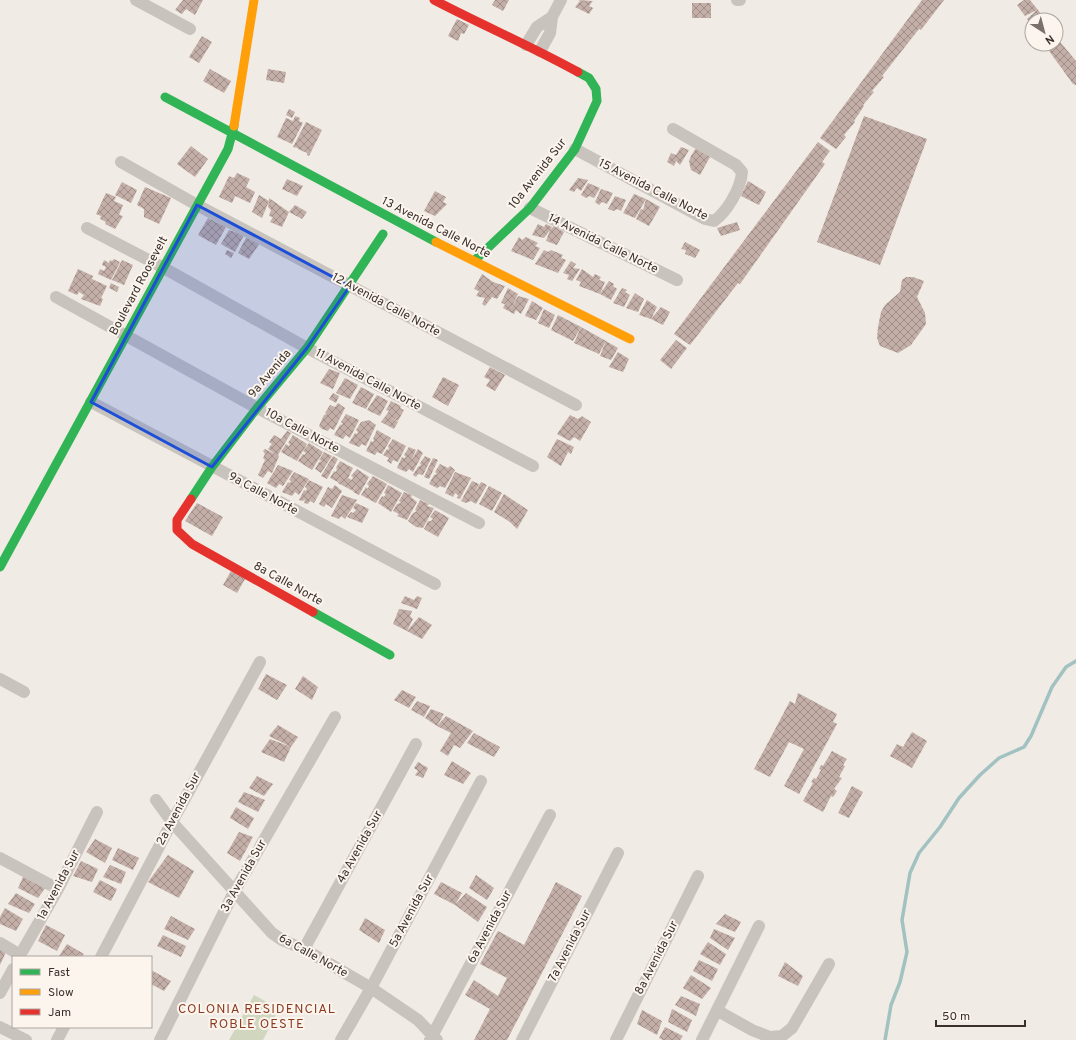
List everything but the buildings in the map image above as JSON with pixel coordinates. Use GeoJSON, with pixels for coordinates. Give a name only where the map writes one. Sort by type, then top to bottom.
{"type":"FeatureCollection","features":[{"type":"Feature","properties":{"kind":"street"},"geometry":{"type":"LineString","coordinates":[[136,0],[190,29]]}},
{"type":"Feature","properties":{"kind":"street","name":"Boulevard Roosevelt"},"geometry":{"type":"LineString","coordinates":[[0,567],[91,402],[162,267],[228,149],[233,133],[254,0]]}},
{"type":"Feature","properties":{"kind":"street"},"geometry":{"type":"LineString","coordinates":[[434,0],[498,33],[540,51],[550,33],[552,16],[561,0]]}},
{"type":"Feature","properties":{"kind":"street"},"geometry":{"type":"LineString","coordinates":[[526,45],[537,27],[552,16]]}},
{"type":"Feature","properties":{"kind":"street","name":"10a Avenida Sur"},"geometry":{"type":"LineString","coordinates":[[475,260],[530,208],[575,149],[597,101],[596,89],[589,78],[540,51]]}},
{"type":"Feature","properties":{"kind":"street","name":"13 Avenida Calle Norte"},"geometry":{"type":"LineString","coordinates":[[165,96],[387,218],[475,260],[630,339]]}},
{"type":"Feature","properties":{"kind":"street","name":"15 Avenida Calle Norte"},"geometry":{"type":"LineString","coordinates":[[575,149],[698,215],[714,221],[722,215],[742,180],[742,172],[736,165],[673,129]]}},
{"type":"Feature","properties":{"kind":"street","name":"12 Avenida Calle Norte"},"geometry":{"type":"LineString","coordinates":[[121,162],[197,205],[576,404]]}},
{"type":"Feature","properties":{"kind":"street","name":"14 Avenida Calle Norte"},"geometry":{"type":"LineString","coordinates":[[530,208],[677,280]]}},
{"type":"Feature","properties":{"kind":"street","name":"11 Avenida Calle Norte"},"geometry":{"type":"LineString","coordinates":[[87,228],[162,267],[307,348],[533,466]]}},
{"type":"Feature","properties":{"kind":"street","name":"9a Avenida"},"geometry":{"type":"LineString","coordinates":[[177,530],[177,520],[212,467],[257,408],[307,348],[350,286],[383,234]]}},
{"type":"Feature","properties":{"kind":"street","name":"10a Calle Norte"},"geometry":{"type":"LineString","coordinates":[[56,297],[257,408],[479,523]]}},
{"type":"Feature","properties":{"kind":"street","name":"9a Calle Norte"},"geometry":{"type":"LineString","coordinates":[[91,402],[435,584]]}},
{"type":"Feature","properties":{"kind":"street","name":"8a Calle Norte"},"geometry":{"type":"LineString","coordinates":[[177,530],[192,544],[390,655]]}},
{"type":"Feature","properties":{"kind":"street","name":"2a Avenida Sur"},"geometry":{"type":"LineString","coordinates":[[102,956],[172,822],[260,662]]}},
{"type":"Feature","properties":{"kind":"street"},"geometry":{"type":"LineString","coordinates":[[0,679],[24,692]]}},
{"type":"Feature","properties":{"kind":"street","name":"3a Avenida Sur"},"geometry":{"type":"LineString","coordinates":[[160,1040],[234,892],[335,716]]}},
{"type":"Feature","properties":{"kind":"street","name":"4a Avenida Sur"},"geometry":{"type":"LineString","coordinates":[[304,949],[416,744]]}},
{"type":"Feature","properties":{"kind":"street","name":"5a Avenida Sur"},"geometry":{"type":"LineString","coordinates":[[341,1040],[371,988],[481,781]]}},
{"type":"Feature","properties":{"kind":"street","name":"6a Calle Norte"},"geometry":{"type":"LineString","coordinates":[[156,800],[172,822],[272,933],[282,940],[304,949],[371,988],[418,1020],[434,1038]]}},
{"type":"Feature","properties":{"kind":"street","name":"1a Avenida Sur"},"geometry":{"type":"LineString","coordinates":[[20,956],[58,889],[97,812]]}},
{"type":"Feature","properties":{"kind":"street","name":"6a Avenida Sur"},"geometry":{"type":"LineString","coordinates":[[434,1038],[550,814]]}},
{"type":"Feature","properties":{"kind":"street","name":"7a Avenida Sur"},"geometry":{"type":"LineString","coordinates":[[522,1040],[618,853]]}},
{"type":"Feature","properties":{"kind":"street"},"geometry":{"type":"LineString","coordinates":[[0,858],[58,889]]}},
{"type":"Feature","properties":{"kind":"street","name":"8a Avenida Sur"},"geometry":{"type":"LineString","coordinates":[[616,1040],[698,876]]}},
{"type":"Feature","properties":{"kind":"street"},"geometry":{"type":"LineString","coordinates":[[702,1040],[718,1011],[759,926]]}},
{"type":"Feature","properties":{"kind":"street"},"geometry":{"type":"LineString","coordinates":[[0,943],[20,956]]}},
{"type":"Feature","properties":{"kind":"street"},"geometry":{"type":"LineString","coordinates":[[718,1011],[752,1030],[770,1037],[782,1036],[792,1028],[828,964]]}},
{"type":"Feature","properties":{"kind":"street"},"geometry":{"type":"LineString","coordinates":[[0,993],[12,971]]}},
{"type":"Feature","properties":{"kind":"street"},"geometry":{"type":"LineString","coordinates":[[0,1028],[26,1040]]}},
{"type":"Feature","properties":{"kind":"street"},"geometry":{"type":"LineString","coordinates":[[57,1040],[63,1028]]}},
{"type":"Feature","properties":{"kind":"highlighted area"},"geometry":{"type":"Polygon","coordinates":[[[197,205],[350,286],[307,348],[212,467],[91,402],[197,205]]]}},
{"type":"Feature","properties":{"kind":"green space"},"geometry":{"type":"Polygon","coordinates":[[[254,995],[279,1009],[263,1040],[229,1040],[254,995]]]}},
{"type":"Feature","properties":{"kind":"waterway"},"geometry":{"type":"LineString","coordinates":[[885,1040],[891,1005],[900,982],[907,952],[902,920],[910,873],[919,853],[940,827],[959,798],[980,775],[999,758],[1024,747],[1031,736],[1052,687],[1066,667],[1076,661]]}},
{"type":"Feature","properties":{"kind":"traffic: fast"},"geometry":{"type":"LineString","coordinates":[[475,260],[530,208],[575,149],[597,101],[596,89],[589,78],[578,72]]}},
{"type":"Feature","properties":{"kind":"traffic: fast"},"geometry":{"type":"LineString","coordinates":[[165,97],[436,242]]}},
{"type":"Feature","properties":{"kind":"traffic: fast"},"geometry":{"type":"LineString","coordinates":[[0,567],[228,149],[234,126]]}},
{"type":"Feature","properties":{"kind":"traffic: fast"},"geometry":{"type":"LineString","coordinates":[[191,499],[212,467],[257,408],[307,348],[383,234]]}},
{"type":"Feature","properties":{"kind":"traffic: fast"},"geometry":{"type":"LineString","coordinates":[[313,612],[390,655]]}},
{"type":"Feature","properties":{"kind":"traffic: slow"},"geometry":{"type":"LineString","coordinates":[[234,126],[254,0]]}},
{"type":"Feature","properties":{"kind":"traffic: slow"},"geometry":{"type":"LineString","coordinates":[[436,242],[630,339]]}},
{"type":"Feature","properties":{"kind":"traffic: jam"},"geometry":{"type":"LineString","coordinates":[[434,0],[578,72]]}},
{"type":"Feature","properties":{"kind":"traffic: jam"},"geometry":{"type":"LineString","coordinates":[[191,499],[177,520],[177,530],[192,544],[313,612]]}},
{"type":"Feature","properties":{"kind":"district","name":"COLONIA RESIDENCIAL ROBLE OESTE"},"geometry":{"type":"Point","coordinates":[257,1018]}}]}
